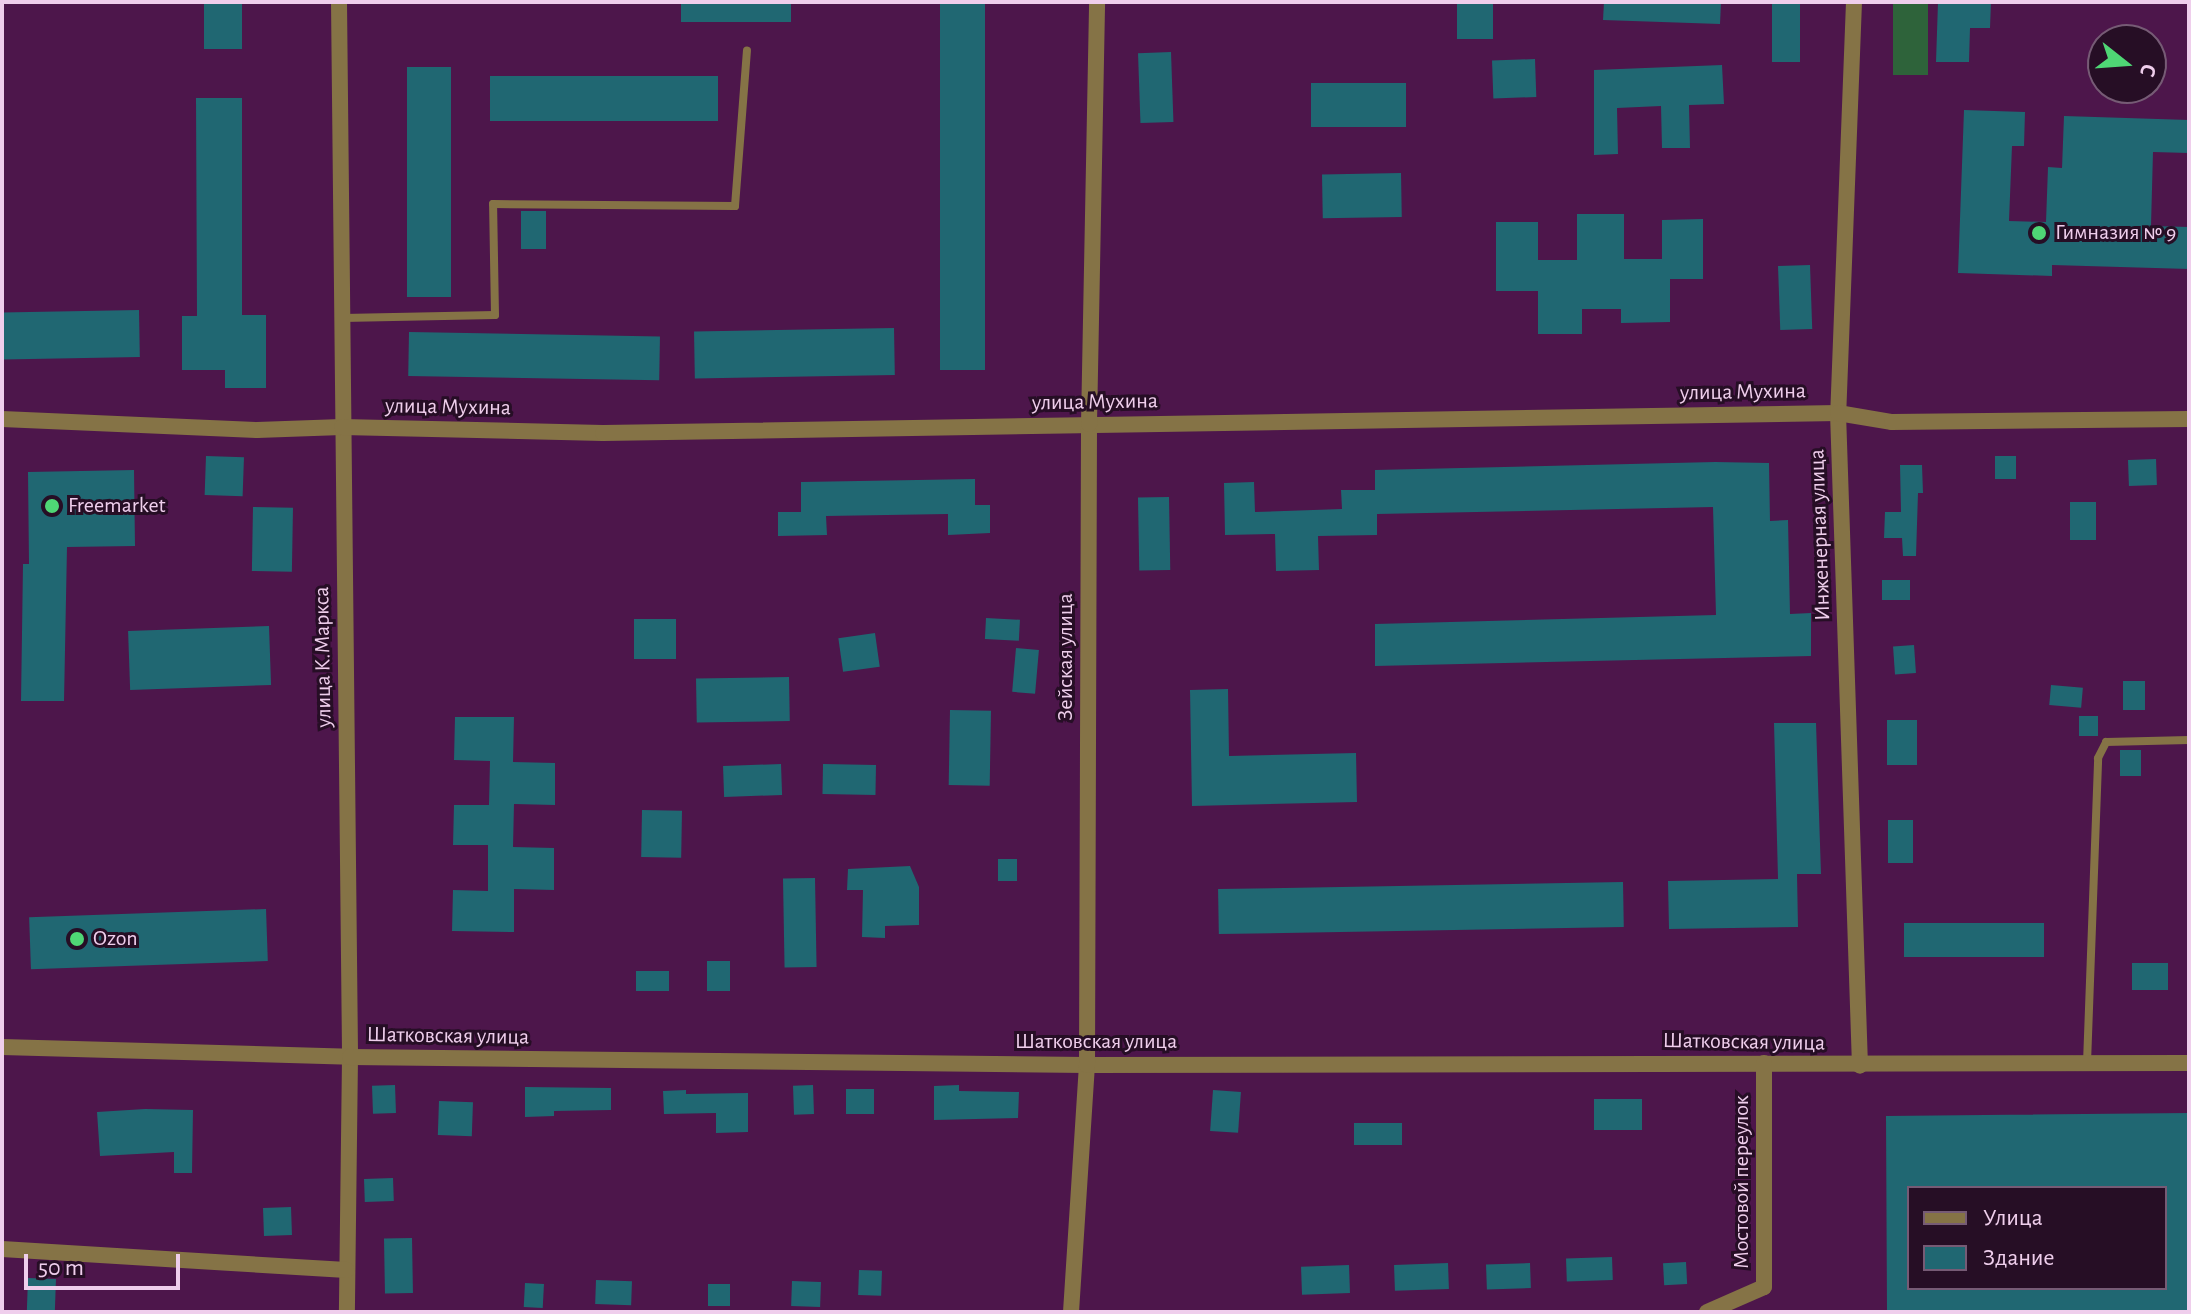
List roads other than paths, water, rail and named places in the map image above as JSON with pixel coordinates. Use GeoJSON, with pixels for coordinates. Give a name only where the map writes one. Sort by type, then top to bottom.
{"type":"FeatureCollection","features":[{"type":"Feature","properties":{"kind":"street","name":"улица К.Маркса"},"geometry":{"type":"LineString","coordinates":[[339,2],[350,1057],[347,1312]]}},
{"type":"Feature","properties":{"kind":"street","name":"Зейская улица"},"geometry":{"type":"LineString","coordinates":[[1071,1312],[1087,1065],[1089,424],[1097,2]]}},
{"type":"Feature","properties":{"kind":"street","name":"Инженерная улица"},"geometry":{"type":"LineString","coordinates":[[1854,2],[1838,413],[1860,1066]]}},
{"type":"Feature","properties":{"kind":"street","name":"улица Мухина"},"geometry":{"type":"LineString","coordinates":[[2,419],[257,430],[342,427],[603,433],[1838,413],[1892,422],[2189,419]]}},
{"type":"Feature","properties":{"kind":"street","name":"Шатковская улица"},"geometry":{"type":"LineString","coordinates":[[2,1047],[350,1057],[1087,1065],[1764,1063],[1860,1066],[2189,1063]]}},
{"type":"Feature","properties":{"kind":"street","name":"Мостовой переулок"},"geometry":{"type":"LineString","coordinates":[[1707,1312],[1764,1287],[1764,1063]]}},
{"type":"Feature","properties":{"kind":"street"},"geometry":{"type":"LineString","coordinates":[[2,1249],[346,1270]]}},
{"type":"Feature","properties":{"kind":"lane"},"geometry":{"type":"LineString","coordinates":[[342,318],[495,315],[493,204],[735,206],[747,50]]}},
{"type":"Feature","properties":{"kind":"lane"},"geometry":{"type":"LineString","coordinates":[[2087,1064],[2098,758],[2106,742],[2189,740]]}},
{"type":"Feature","properties":{"kind":"place","name":"Гимназия № 9"},"geometry":{"type":"Point","coordinates":[2039,233]}},
{"type":"Feature","properties":{"kind":"place","name":"Freemarket"},"geometry":{"type":"Point","coordinates":[52,506]}},
{"type":"Feature","properties":{"kind":"place","name":"Ozon"},"geometry":{"type":"Point","coordinates":[77,939]}}]}
